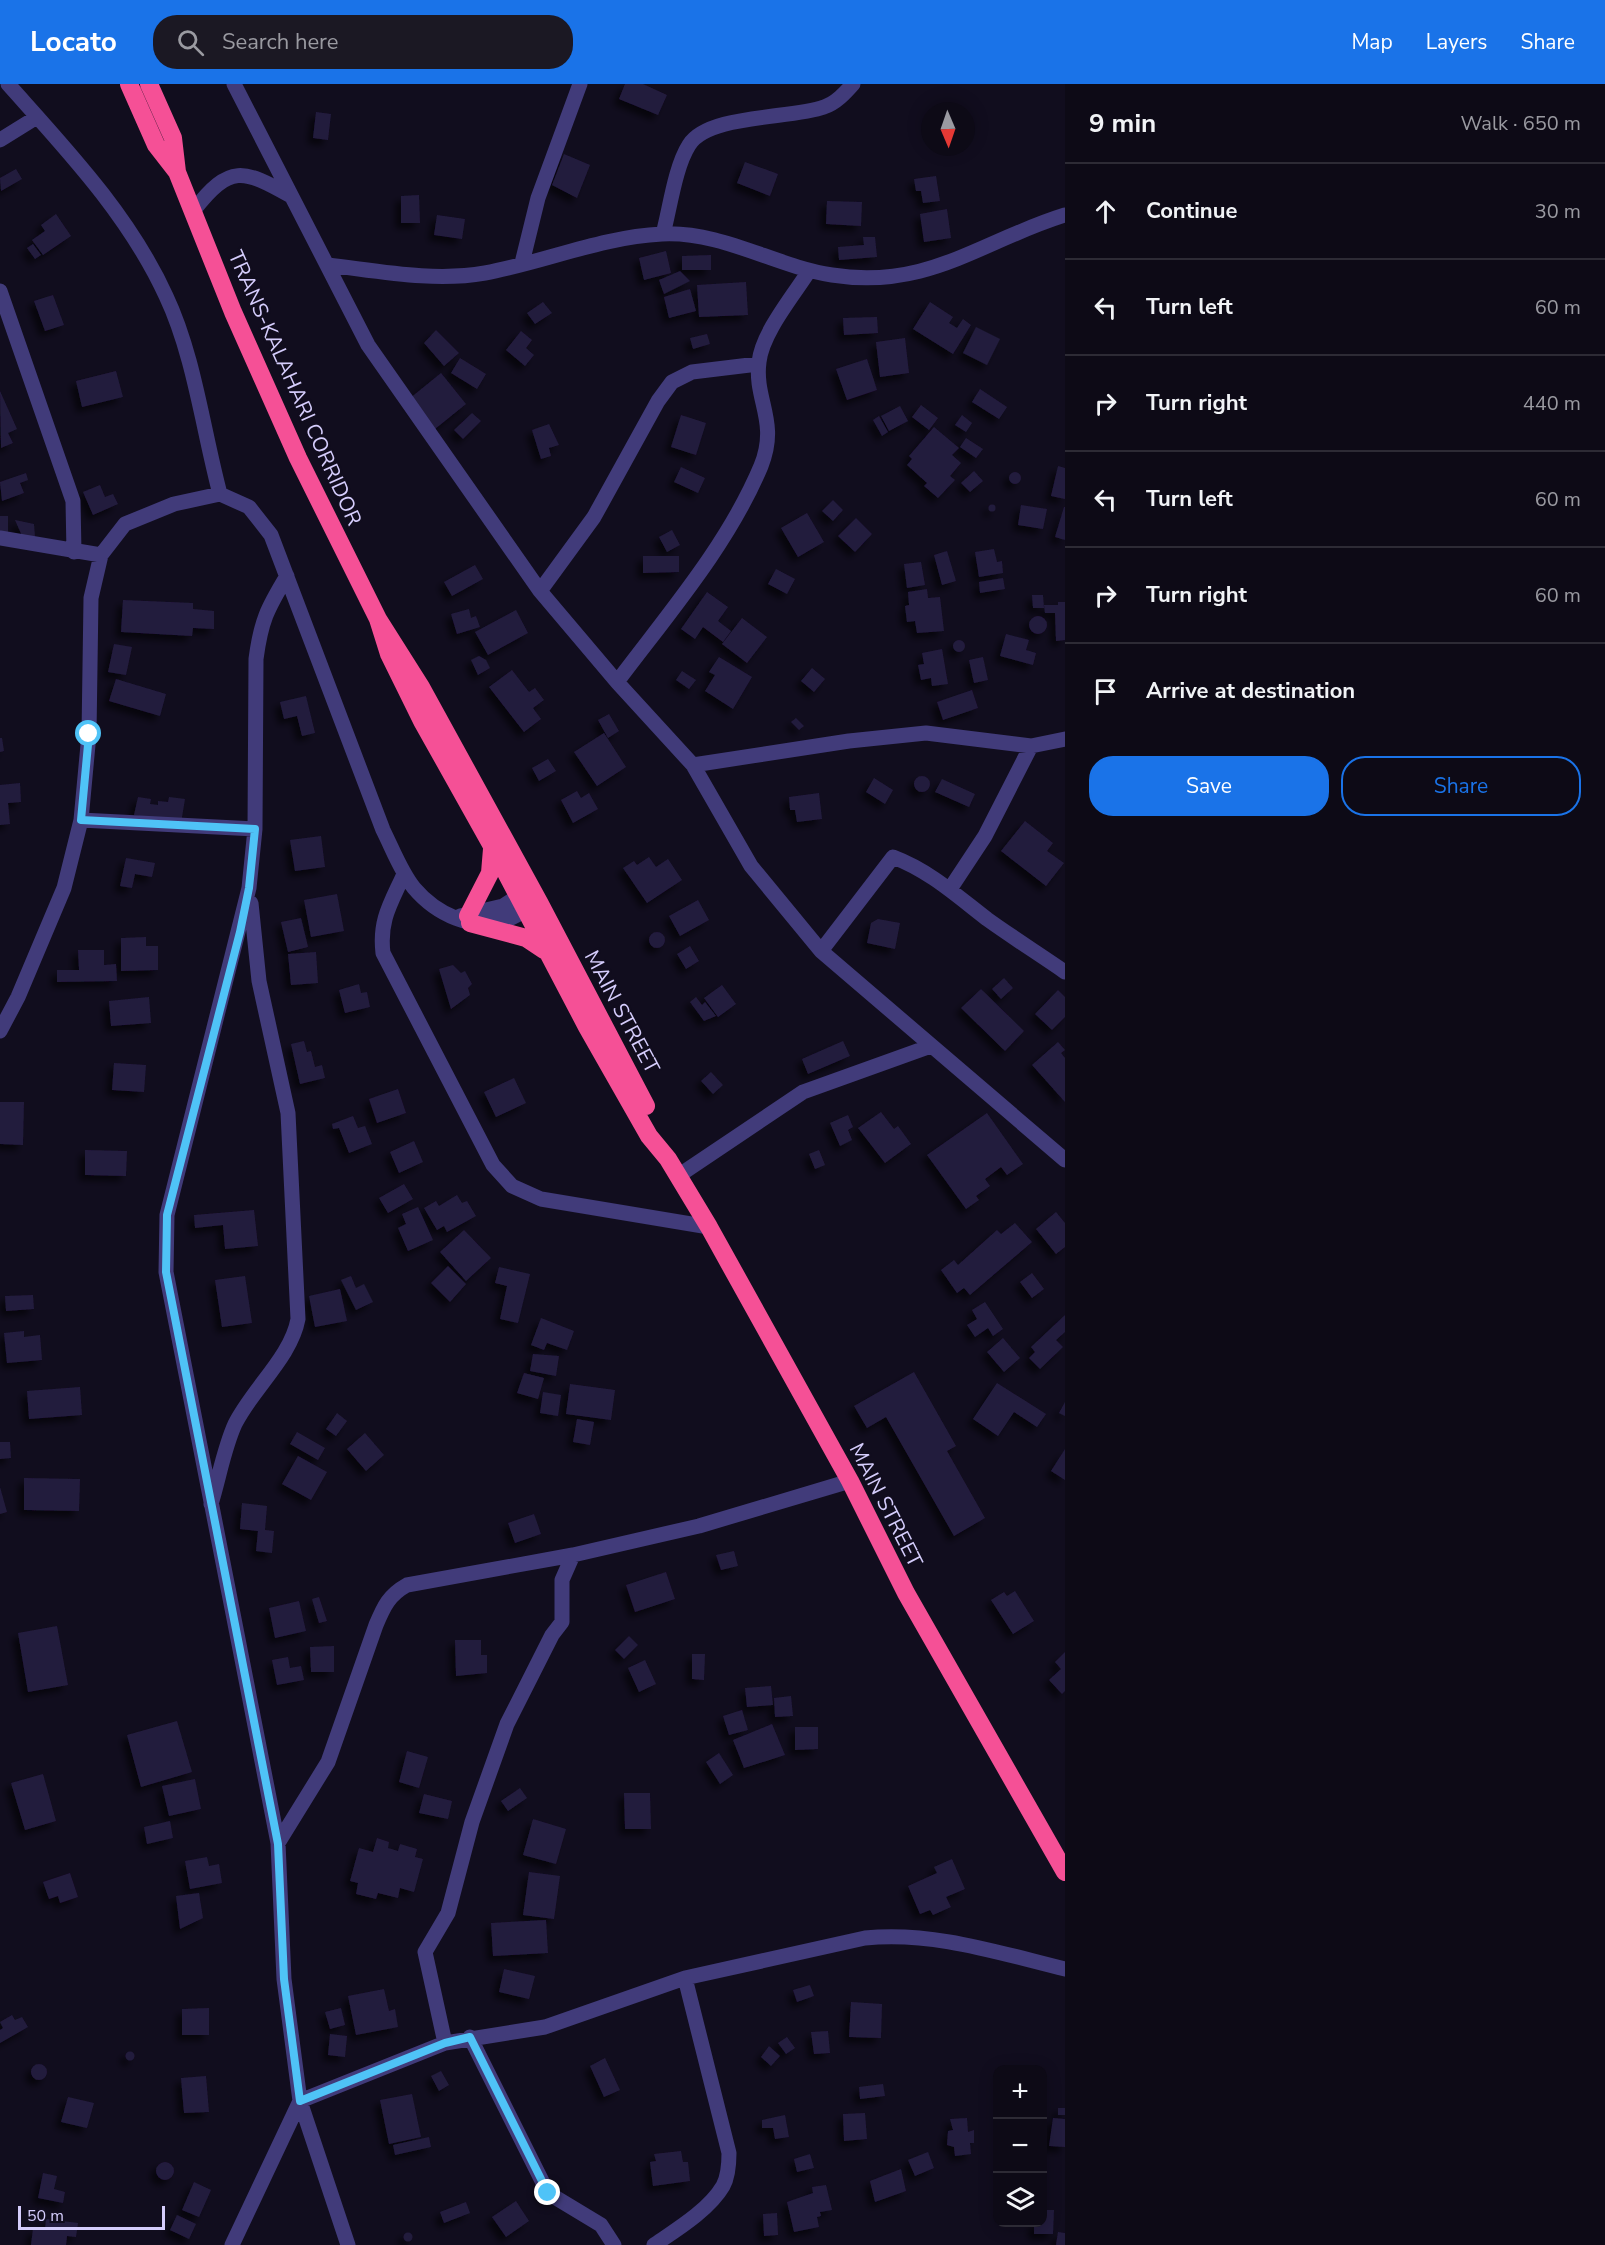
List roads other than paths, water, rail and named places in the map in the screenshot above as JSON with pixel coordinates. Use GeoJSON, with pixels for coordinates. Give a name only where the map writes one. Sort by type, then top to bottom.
{"type":"FeatureCollection","features":[{"type":"Feature","properties":{"kind":"highway","name":"TRANS-KALAHARI CORRIDOR"},"geometry":{"type":"LineString","coordinates":[[129,84],[156,145],[177,172],[233,312],[298,458],[378,618],[421,687],[528,899]]}},
{"type":"Feature","properties":{"kind":"highway","name":"TRANS-KALAHARI CORRIDOR"},"geometry":{"type":"LineString","coordinates":[[150,84],[173,138],[177,172]]}},
{"type":"Feature","properties":{"kind":"highway","name":"TRANS-KALAHARI CORRIDOR"},"geometry":{"type":"LineString","coordinates":[[378,618],[388,654],[417,712],[492,846],[528,899]]}},
{"type":"Feature","properties":{"kind":"highway"},"geometry":{"type":"LineString","coordinates":[[492,846],[490,873],[463,919],[526,938],[546,951]]}},
{"type":"Feature","properties":{"kind":"highway","name":"MAIN STREET"},"geometry":{"type":"LineString","coordinates":[[528,899],[546,951],[649,1136],[668,1159],[709,1227],[849,1481],[906,1593],[1065,1872]]}},
{"type":"Feature","properties":{"kind":"highway","name":"MAIN STREET"},"geometry":{"type":"LineString","coordinates":[[528,899],[660,1132],[668,1159]]}},
{"type":"Feature","properties":{"kind":"street"},"geometry":{"type":"LineString","coordinates":[[8,84],[110,203],[147,257],[167,297],[182,340],[220,494]]}},
{"type":"Feature","properties":{"kind":"street"},"geometry":{"type":"LineString","coordinates":[[234,84],[368,345],[540,591],[617,682],[693,765],[751,866],[821,951],[1065,1160]]}},
{"type":"Feature","properties":{"kind":"street"},"geometry":{"type":"LineString","coordinates":[[522,263],[538,198],[580,84]]}},
{"type":"Feature","properties":{"kind":"street"},"geometry":{"type":"LineString","coordinates":[[663,234],[682,161],[689,144],[703,132],[740,121],[824,107],[842,96],[853,84]]}},
{"type":"Feature","properties":{"kind":"street"},"geometry":{"type":"LineString","coordinates":[[0,141],[37,117]]}},
{"type":"Feature","properties":{"kind":"street"},"geometry":{"type":"LineString","coordinates":[[194,210],[214,185],[233,176],[247,175],[292,197]]}},
{"type":"Feature","properties":{"kind":"street"},"geometry":{"type":"LineString","coordinates":[[328,265],[448,276],[485,273],[589,245],[663,234],[719,239],[809,271],[859,277],[914,274],[968,256],[1035,225],[1065,215]]}},
{"type":"Feature","properties":{"kind":"street"},"geometry":{"type":"LineString","coordinates":[[617,682],[710,558],[761,465],[769,436],[759,364],[768,336],[809,271]]}},
{"type":"Feature","properties":{"kind":"street"},"geometry":{"type":"LineString","coordinates":[[0,291],[73,501],[74,552]]}},
{"type":"Feature","properties":{"kind":"street"},"geometry":{"type":"LineString","coordinates":[[540,591],[594,517],[658,400],[672,382],[692,372],[759,364]]}},
{"type":"Feature","properties":{"kind":"street"},"geometry":{"type":"LineString","coordinates":[[0,1031],[18,997],[64,888],[81,820],[89,734],[91,598],[101,555],[125,524],[174,504],[220,494],[249,507],[271,535],[383,830],[404,873],[416,890],[463,919],[528,899]]}},
{"type":"Feature","properties":{"kind":"street"},"geometry":{"type":"LineString","coordinates":[[0,538],[101,555]]}},
{"type":"Feature","properties":{"kind":"street"},"geometry":{"type":"LineString","coordinates":[[287,576],[266,611],[256,659],[255,829],[249,888],[167,1215],[166,1272],[210,1507],[249,1687],[278,1844],[284,1979],[300,2101],[348,2245]]}},
{"type":"Feature","properties":{"kind":"street"},"geometry":{"type":"LineString","coordinates":[[693,765],[849,741],[926,733],[1031,746],[1065,739]]}},
{"type":"Feature","properties":{"kind":"street"},"geometry":{"type":"LineString","coordinates":[[950,888],[985,836],[1031,746]]}},
{"type":"Feature","properties":{"kind":"street"},"geometry":{"type":"LineString","coordinates":[[81,820],[255,829]]}},
{"type":"Feature","properties":{"kind":"street"},"geometry":{"type":"LineString","coordinates":[[821,951],[893,857],[910,864],[950,888],[987,918],[1065,972]]}},
{"type":"Feature","properties":{"kind":"street"},"geometry":{"type":"LineString","coordinates":[[404,873],[384,915],[381,935],[383,953],[493,1165],[512,1186],[541,1199],[709,1227]]}},
{"type":"Feature","properties":{"kind":"street"},"geometry":{"type":"LineString","coordinates":[[210,1507],[235,1425],[263,1379],[289,1346],[296,1334],[298,1319],[288,1113],[259,981],[249,888]]}},
{"type":"Feature","properties":{"kind":"street"},"geometry":{"type":"LineString","coordinates":[[678,1176],[803,1092],[931,1046]]}},
{"type":"Feature","properties":{"kind":"street"},"geometry":{"type":"LineString","coordinates":[[278,1844],[328,1762],[376,1625],[385,1604],[394,1592],[407,1585],[573,1555],[699,1526],[849,1481]]}},
{"type":"Feature","properties":{"kind":"street"},"geometry":{"type":"LineString","coordinates":[[445,2043],[425,1952],[448,1913],[472,1822],[507,1724],[552,1635],[562,1622],[562,1580],[573,1555]]}},
{"type":"Feature","properties":{"kind":"street"},"geometry":{"type":"LineString","coordinates":[[232,2245],[300,2101],[445,2043],[470,2037],[545,2027],[684,1978],[865,1938],[894,1935],[930,1938],[987,1949],[1065,1969]]}},
{"type":"Feature","properties":{"kind":"street"},"geometry":{"type":"LineString","coordinates":[[654,2245],[704,2206],[723,2186],[729,2165],[729,2153],[684,1978]]}},
{"type":"Feature","properties":{"kind":"street"},"geometry":{"type":"LineString","coordinates":[[470,2037],[548,2193],[601,2225],[614,2245]]}}]}
